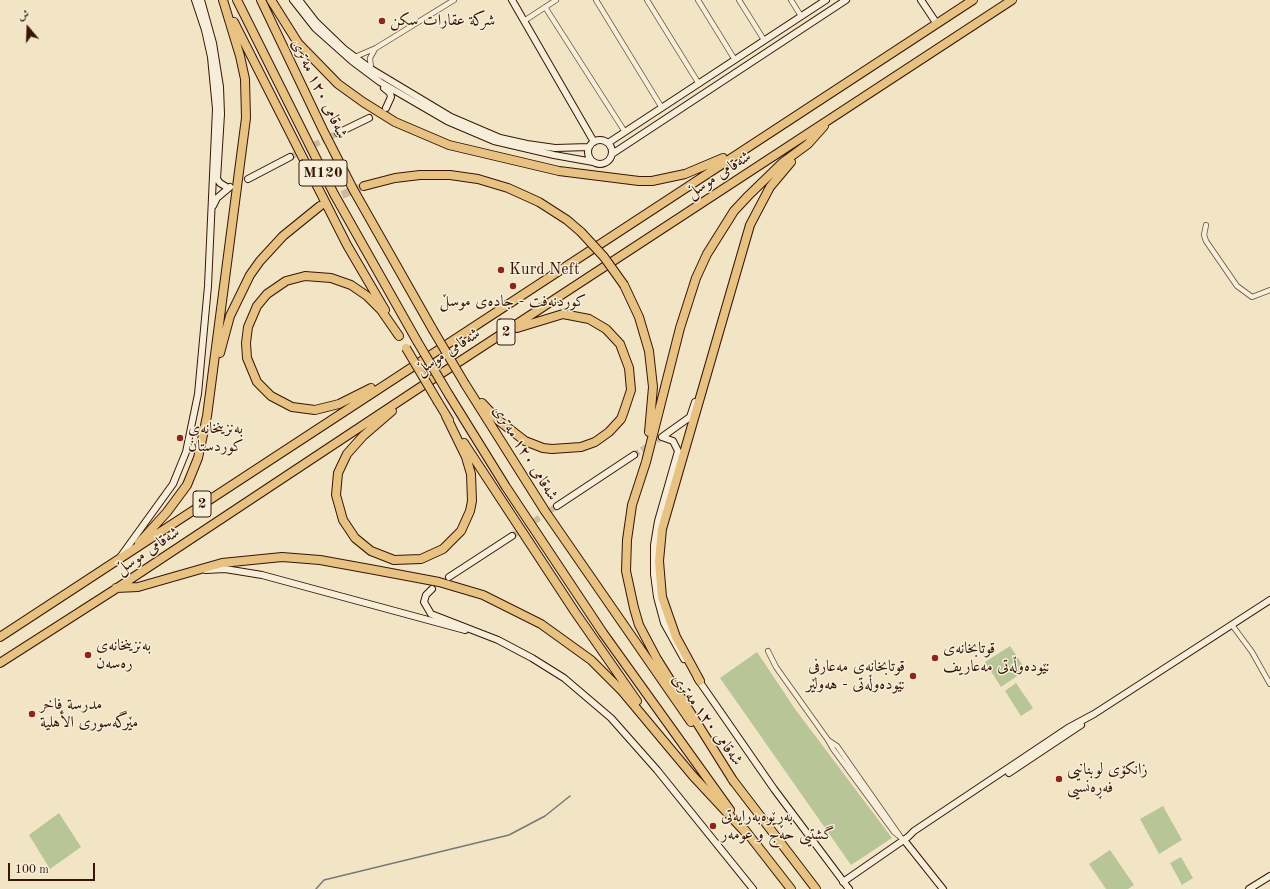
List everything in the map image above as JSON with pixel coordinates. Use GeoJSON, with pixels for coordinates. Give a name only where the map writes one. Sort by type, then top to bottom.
{"type":"FeatureCollection","features":[{"type":"Feature","properties":{"kind":"highway"},"geometry":{"type":"LineString","coordinates":[[223,0],[348,245],[446,416],[588,632],[669,746]]}},
{"type":"Feature","properties":{"kind":"highway"},"geometry":{"type":"LineString","coordinates":[[210,397],[246,118],[245,87],[242,64],[223,0]]}},
{"type":"Feature","properties":{"kind":"highway","name":"M120"},"geometry":{"type":"LineString","coordinates":[[237,0],[334,194],[449,395],[510,493],[603,633],[747,834]]}},
{"type":"Feature","properties":{"kind":"highway","name":"شەقامی ١٢٠ مەتری"},"geometry":{"type":"LineString","coordinates":[[261,0],[322,130],[353,189],[433,330],[466,384],[541,504],[664,686],[734,782],[816,889]]}},
{"type":"Feature","properties":{"kind":"highway"},"geometry":{"type":"LineString","coordinates":[[270,0],[298,43],[338,84],[395,122],[449,145],[566,172],[615,179],[652,181],[673,178],[700,169],[781,125]]}},
{"type":"Feature","properties":{"kind":"highway","name":"شەقامی موسڵ"},"geometry":{"type":"LineString","coordinates":[[0,637],[973,0]]}},
{"type":"Feature","properties":{"kind":"highway","name":"شەقامی موسڵ"},"geometry":{"type":"LineString","coordinates":[[0,663],[1012,0]]}},
{"type":"Feature","properties":{"kind":"highway"},"geometry":{"type":"LineString","coordinates":[[700,681],[679,645],[662,597],[659,561],[662,529],[704,378],[750,225],[770,187],[829,120]]}},
{"type":"Feature","properties":{"kind":"highway"},"geometry":{"type":"LineString","coordinates":[[734,782],[657,660],[640,625],[634,608],[626,570],[630,518],[686,307],[707,254],[734,211],[782,163],[808,144]]}},
{"type":"Feature","properties":{"kind":"highway"},"geometry":{"type":"LineString","coordinates":[[364,186],[395,178],[420,175],[450,175],[478,179],[508,188],[529,197],[567,220],[581,232],[604,257],[624,285],[643,330],[652,367],[652,409],[639,484]]}},
{"type":"Feature","properties":{"kind":"highway"},"geometry":{"type":"LineString","coordinates":[[130,552],[173,505],[193,472],[201,447],[210,397],[226,327],[247,280],[260,261],[283,236],[320,206]]}},
{"type":"Feature","properties":{"kind":"highway"},"geometry":{"type":"LineString","coordinates":[[399,336],[381,310],[358,289],[338,280],[319,276],[305,276],[286,281],[262,300],[248,326],[246,350],[254,376],[266,392],[280,402],[308,410],[323,409],[339,404],[404,372]]}},
{"type":"Feature","properties":{"kind":"highway"},"geometry":{"type":"LineString","coordinates":[[466,384],[490,412],[506,427],[525,441],[543,448],[562,450],[581,447],[602,437],[617,424],[628,401],[631,390],[630,372],[620,344],[606,329],[589,320],[563,314],[506,332]]}},
{"type":"Feature","properties":{"kind":"highway"},"geometry":{"type":"LineString","coordinates":[[416,390],[354,445],[338,473],[336,496],[342,520],[355,538],[371,551],[394,560],[408,560],[427,556],[443,549],[453,540],[467,521],[472,501],[471,474],[466,457],[446,416]]}},
{"type":"Feature","properties":{"kind":"highway"},"geometry":{"type":"LineString","coordinates":[[116,588],[138,587],[180,574],[233,561],[282,557],[302,558],[424,579],[483,595],[527,616],[579,650],[622,691],[697,780],[747,834],[791,889]]}},
{"type":"Feature","properties":{"kind":"street"},"geometry":{"type":"LineString","coordinates":[[118,560],[173,484],[186,452],[198,394],[208,286],[216,95],[209,44],[196,0]]}},
{"type":"Feature","properties":{"kind":"street"},"geometry":{"type":"LineString","coordinates":[[201,0],[213,43],[220,87],[221,114],[217,179],[220,184],[230,187],[217,198],[212,208]]}},
{"type":"Feature","properties":{"kind":"street"},"geometry":{"type":"LineString","coordinates":[[293,0],[327,40],[380,82],[447,121],[477,135],[522,148],[593,162],[596,164],[605,163],[612,154],[846,0]]}},
{"type":"Feature","properties":{"kind":"street"},"geometry":{"type":"LineString","coordinates":[[299,0],[329,35],[355,57],[371,69],[451,118],[493,135],[541,146],[575,148],[589,147]]}},
{"type":"Feature","properties":{"kind":"street"},"geometry":{"type":"LineString","coordinates":[[355,57],[376,48],[454,0]]}},
{"type":"Feature","properties":{"kind":"street"},"geometry":{"type":"LineString","coordinates":[[512,0],[594,142]]}},
{"type":"Feature","properties":{"kind":"street"},"geometry":{"type":"LineString","coordinates":[[524,21],[556,0]]}},
{"type":"Feature","properties":{"kind":"street"},"geometry":{"type":"LineString","coordinates":[[596,0],[662,108]]}},
{"type":"Feature","properties":{"kind":"street"},"geometry":{"type":"LineString","coordinates":[[647,0],[699,84]]}},
{"type":"Feature","properties":{"kind":"street"},"geometry":{"type":"LineString","coordinates":[[698,0],[735,60]]}},
{"type":"Feature","properties":{"kind":"street"},"geometry":{"type":"LineString","coordinates":[[739,0],[764,40]]}},
{"type":"Feature","properties":{"kind":"street"},"geometry":{"type":"LineString","coordinates":[[791,0],[801,16]]}},
{"type":"Feature","properties":{"kind":"street"},"geometry":{"type":"LineString","coordinates":[[608,143],[826,0]]}},
{"type":"Feature","properties":{"kind":"street"},"geometry":{"type":"LineString","coordinates":[[921,0],[937,24]]}},
{"type":"Feature","properties":{"kind":"street"},"geometry":{"type":"LineString","coordinates":[[545,7],[625,132]]}},
{"type":"Feature","properties":{"kind":"street"},"geometry":{"type":"LineString","coordinates":[[371,69],[370,58],[376,48]]}},
{"type":"Feature","properties":{"kind":"street"},"geometry":{"type":"LineString","coordinates":[[753,48],[759,57]]}},
{"type":"Feature","properties":{"kind":"street"},"geometry":{"type":"LineString","coordinates":[[380,82],[391,95],[390,101],[386,108]]}},
{"type":"Feature","properties":{"kind":"street"},"geometry":{"type":"LineString","coordinates":[[338,133],[369,118]]}},
{"type":"Feature","properties":{"kind":"street"},"geometry":{"type":"LineString","coordinates":[[593,162],[588,154],[589,147],[594,142],[601,140],[608,143],[612,154]]}},
{"type":"Feature","properties":{"kind":"street"},"geometry":{"type":"LineString","coordinates":[[248,179],[290,157]]}},
{"type":"Feature","properties":{"kind":"street"},"geometry":{"type":"LineString","coordinates":[[1206,225],[1204,234],[1206,241],[1237,286],[1252,297],[1270,290]]}},
{"type":"Feature","properties":{"kind":"street"},"geometry":{"type":"LineString","coordinates":[[704,378],[690,417],[662,437],[673,441],[678,451],[656,533],[653,560],[655,585],[660,610],[669,634],[700,681],[770,783],[849,889]]}},
{"type":"Feature","properties":{"kind":"street"},"geometry":{"type":"LineString","coordinates":[[557,506],[634,455]]}},
{"type":"Feature","properties":{"kind":"street"},"geometry":{"type":"LineString","coordinates":[[449,577],[512,536]]}},
{"type":"Feature","properties":{"kind":"street"},"geometry":{"type":"LineString","coordinates":[[180,574],[214,570],[247,572],[485,635]]}},
{"type":"Feature","properties":{"kind":"street"},"geometry":{"type":"LineString","coordinates":[[432,589],[425,597],[424,602],[431,614],[510,646],[552,670],[611,718],[650,761],[753,889]]}},
{"type":"Feature","properties":{"kind":"street"},"geometry":{"type":"LineString","coordinates":[[843,882],[904,838],[915,834],[964,800],[1071,732],[1094,714],[1270,600]]}},
{"type":"Feature","properties":{"kind":"street"},"geometry":{"type":"LineString","coordinates":[[1232,625],[1252,652],[1270,684]]}},
{"type":"Feature","properties":{"kind":"street"},"geometry":{"type":"LineString","coordinates":[[768,651],[776,667],[833,749],[894,832],[904,838],[943,889]]}},
{"type":"Feature","properties":{"kind":"street"},"geometry":{"type":"LineString","coordinates":[[1248,889],[1270,876]]}},
{"type":"Feature","properties":{"kind":"street"},"geometry":{"type":"LineString","coordinates":[[1257,889],[1270,881]]}},
{"type":"Feature","properties":{"kind":"green space"},"geometry":{"type":"Polygon","coordinates":[[[1010,646],[1026,670],[1001,687],[985,662],[1010,646]]]}},
{"type":"Feature","properties":{"kind":"green space"},"geometry":{"type":"Polygon","coordinates":[[[757,652],[795,709],[892,838],[851,865],[720,678],[757,652]]]}},
{"type":"Feature","properties":{"kind":"green space"},"geometry":{"type":"Polygon","coordinates":[[[1016,683],[1033,708],[1021,716],[1005,691],[1016,683]]]}},
{"type":"Feature","properties":{"kind":"green space"},"geometry":{"type":"Polygon","coordinates":[[[1163,806],[1182,840],[1159,854],[1140,819],[1163,806]]]}},
{"type":"Feature","properties":{"kind":"green space"},"geometry":{"type":"Polygon","coordinates":[[[59,813],[81,847],[50,869],[29,835],[59,813]]]}},
{"type":"Feature","properties":{"kind":"green space"},"geometry":{"type":"Polygon","coordinates":[[[1110,850],[1134,885],[1128,889],[1106,889],[1089,864],[1110,850]]]}},
{"type":"Feature","properties":{"kind":"green space"},"geometry":{"type":"Polygon","coordinates":[[[1181,857],[1193,878],[1182,885],[1170,863],[1181,857]]]}},
{"type":"Feature","properties":{"kind":"waterway"},"geometry":{"type":"LineString","coordinates":[[316,889],[324,880],[509,835],[545,816],[570,796]]}},
{"type":"Feature","properties":{"kind":"tunnel"},"geometry":{"type":"LineString","coordinates":[[290,157],[338,133]]}},
{"type":"Feature","properties":{"kind":"tunnel"},"geometry":{"type":"LineString","coordinates":[[321,206],[334,198],[364,186]]}},
{"type":"Feature","properties":{"kind":"tunnel"},"geometry":{"type":"LineString","coordinates":[[634,455],[662,437]]}},
{"type":"Feature","properties":{"kind":"tunnel"},"geometry":{"type":"LineString","coordinates":[[512,536],[557,506]]}},
{"type":"Feature","properties":{"kind":"place","name":"شركة عقارات سكن"},"geometry":{"type":"Point","coordinates":[382,21]}},
{"type":"Feature","properties":{"kind":"place","name":"Kurd Neft"},"geometry":{"type":"Point","coordinates":[501,270]}},
{"type":"Feature","properties":{"kind":"place","name":"کوردنەفت - جادەی موسڵ"},"geometry":{"type":"Point","coordinates":[513,286]}},
{"type":"Feature","properties":{"kind":"place","name":"بەنزینخانەی کوردستان"},"geometry":{"type":"Point","coordinates":[180,438]}},
{"type":"Feature","properties":{"kind":"place","name":"بەنزینخانەی رەسەن"},"geometry":{"type":"Point","coordinates":[88,655]}},
{"type":"Feature","properties":{"kind":"place","name":"قوتابخانەی نێودەوڵەتی مەعاریف"},"geometry":{"type":"Point","coordinates":[935,658]}},
{"type":"Feature","properties":{"kind":"place","name":"قوتابخانەی مەعارفی نێودەوڵەتی - هەولێر"},"geometry":{"type":"Point","coordinates":[913,676]}},
{"type":"Feature","properties":{"kind":"place","name":"مدرسة فاخر مێرگەسوری الأهلية"},"geometry":{"type":"Point","coordinates":[32,714]}},
{"type":"Feature","properties":{"kind":"place","name":"زانکۆی لوبنانیی فەڕەنسیی"},"geometry":{"type":"Point","coordinates":[1059,779]}},
{"type":"Feature","properties":{"kind":"place","name":"بەڕێوەبەرایەتی گشتیی حەج و عومەر"},"geometry":{"type":"Point","coordinates":[713,826]}}]}
